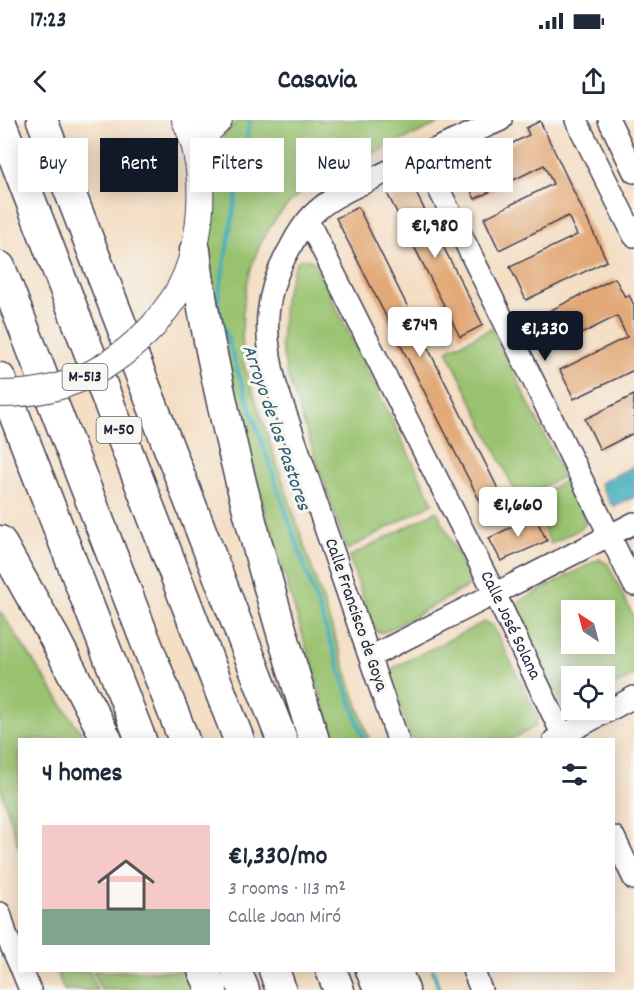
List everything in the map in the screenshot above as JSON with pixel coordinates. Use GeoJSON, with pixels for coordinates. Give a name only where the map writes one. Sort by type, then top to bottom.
{"type":"FeatureCollection","features":[{"type":"Feature","properties":{"kind":"highway"},"geometry":{"type":"LineString","coordinates":[[42,120],[281,738]]}},
{"type":"Feature","properties":{"kind":"highway","name":"M-50"},"geometry":{"type":"LineString","coordinates":[[0,121],[238,738]]}},
{"type":"Feature","properties":{"kind":"highway"},"geometry":{"type":"LineString","coordinates":[[195,250],[200,298],[234,457],[275,609],[313,738]]}},
{"type":"Feature","properties":{"kind":"highway","name":"M-50"},"geometry":{"type":"LineString","coordinates":[[0,267],[183,738]]}},
{"type":"Feature","properties":{"kind":"highway"},"geometry":{"type":"LineString","coordinates":[[0,378],[140,738]]}},
{"type":"Feature","properties":{"kind":"highway"},"geometry":{"type":"LineString","coordinates":[[0,541],[55,639],[106,738]]}},
{"type":"Feature","properties":{"kind":"highway"},"geometry":{"type":"LineString","coordinates":[[0,576],[50,663],[89,738]]}},
{"type":"Feature","properties":{"kind":"highway"},"geometry":{"type":"LineString","coordinates":[[204,972],[212,990]]}},
{"type":"Feature","properties":{"kind":"highway"},"geometry":{"type":"LineString","coordinates":[[215,972],[222,990]]}},
{"type":"Feature","properties":{"kind":"highway"},"geometry":{"type":"LineString","coordinates":[[237,972],[244,990]]}},
{"type":"Feature","properties":{"kind":"highway"},"geometry":{"type":"LineString","coordinates":[[274,972],[281,990]]}},
{"type":"Feature","properties":{"kind":"highway"},"geometry":{"type":"LineString","coordinates":[[332,972],[339,990]]}},
{"type":"Feature","properties":{"kind":"highway"},"geometry":{"type":"LineString","coordinates":[[372,972],[379,990]]}},
{"type":"Feature","properties":{"kind":"highway"},"geometry":{"type":"LineString","coordinates":[[397,972],[404,990]]}},
{"type":"Feature","properties":{"kind":"main road","name":"M-513"},"geometry":{"type":"LineString","coordinates":[[184,120],[192,138]]}},
{"type":"Feature","properties":{"kind":"main road","name":"M-513"},"geometry":{"type":"LineString","coordinates":[[205,138],[208,131],[219,120]]}},
{"type":"Feature","properties":{"kind":"main road","name":"M-513"},"geometry":{"type":"LineString","coordinates":[[0,394],[46,392],[78,381],[133,346],[154,325],[177,294],[195,250],[200,192]]}},
{"type":"Feature","properties":{"kind":"street","name":"Calle Francisco de Goya"},"geometry":{"type":"LineString","coordinates":[[460,138],[501,120]]}},
{"type":"Feature","properties":{"kind":"street"},"geometry":{"type":"LineString","coordinates":[[576,120],[634,236]]}},
{"type":"Feature","properties":{"kind":"street"},"geometry":{"type":"LineString","coordinates":[[609,120],[634,172]]}},
{"type":"Feature","properties":{"kind":"street","name":"Calle Francisco de Goya"},"geometry":{"type":"LineString","coordinates":[[383,174],[330,200],[308,221],[282,261],[272,286],[266,327],[269,359],[276,385],[397,738]]}},
{"type":"Feature","properties":{"kind":"street"},"geometry":{"type":"LineString","coordinates":[[440,192],[634,585]]}},
{"type":"Feature","properties":{"kind":"street","name":"Calle José Solana"},"geometry":{"type":"LineString","coordinates":[[308,221],[495,594],[560,738]]}},
{"type":"Feature","properties":{"kind":"street"},"geometry":{"type":"LineString","coordinates":[[370,657],[634,523]]}},
{"type":"Feature","properties":{"kind":"street"},"geometry":{"type":"LineString","coordinates":[[560,738],[634,697]]}},
{"type":"Feature","properties":{"kind":"street"},"geometry":{"type":"LineString","coordinates":[[616,850],[634,879]]}},
{"type":"Feature","properties":{"kind":"street"},"geometry":{"type":"LineString","coordinates":[[0,913],[3,938],[18,963]]}},
{"type":"Feature","properties":{"kind":"street"},"geometry":{"type":"LineString","coordinates":[[23,972],[30,990]]}},
{"type":"Feature","properties":{"kind":"street"},"geometry":{"type":"LineString","coordinates":[[474,972],[481,990]]}},
{"type":"Feature","properties":{"kind":"green space"},"geometry":{"type":"Polygon","coordinates":[[[238,120],[446,120],[406,138],[383,138],[383,148],[371,154],[371,138],[296,138],[296,192],[302,192],[282,211],[268,230],[250,272],[245,294],[242,341],[244,365],[369,738],[334,738],[245,445],[209,270],[209,192],[284,192],[284,138],[222,138],[238,120]]]}},
{"type":"Feature","properties":{"kind":"green space"},"geometry":{"type":"Polygon","coordinates":[[[301,259],[314,262],[433,503],[347,550],[288,377],[281,345],[284,299],[294,268],[301,259]]]}},
{"type":"Feature","properties":{"kind":"green space"},"geometry":{"type":"Polygon","coordinates":[[[492,328],[564,476],[519,499],[447,350],[492,328]]]}},
{"type":"Feature","properties":{"kind":"green space"},"geometry":{"type":"Polygon","coordinates":[[[567,480],[585,518],[585,523],[582,528],[551,544],[529,499],[567,480]]]}},
{"type":"Feature","properties":{"kind":"green space"},"geometry":{"type":"Polygon","coordinates":[[[437,511],[469,578],[469,586],[385,632],[378,632],[373,627],[349,557],[437,511]]]}},
{"type":"Feature","properties":{"kind":"green space"},"geometry":{"type":"Polygon","coordinates":[[[599,559],[608,564],[634,618],[634,675],[615,685],[615,666],[561,666],[561,702],[517,608],[520,601],[599,559]]]}},
{"type":"Feature","properties":{"kind":"green space"},"geometry":{"type":"Polygon","coordinates":[[[0,611],[84,738],[18,738],[18,846],[0,786],[0,611]]]}},
{"type":"Feature","properties":{"kind":"green space"},"geometry":{"type":"Polygon","coordinates":[[[484,622],[493,626],[538,717],[535,727],[514,738],[411,738],[390,678],[393,668],[484,622]]]}},
{"type":"Feature","properties":{"kind":"green space"},"geometry":{"type":"Polygon","coordinates":[[[56,972],[89,972],[97,990],[64,990],[56,972]]]}},
{"type":"Feature","properties":{"kind":"green space"},"geometry":{"type":"Polygon","coordinates":[[[93,972],[196,972],[205,990],[101,990],[93,972]]]}},
{"type":"Feature","properties":{"kind":"water"},"geometry":{"type":"Polygon","coordinates":[[[634,466],[634,497],[615,506],[611,504],[600,483],[634,466]]]}},
{"type":"Feature","properties":{"kind":"building"},"geometry":{"type":"Polygon","coordinates":[[[540,121],[607,261],[526,300],[510,267],[577,235],[568,216],[499,250],[484,218],[553,184],[544,165],[513,180],[513,143],[529,135],[526,128],[540,121]]]}},
{"type":"Feature","properties":{"kind":"building"},"geometry":{"type":"Polygon","coordinates":[[[416,192],[483,325],[460,337],[387,193],[416,192]]]}},
{"type":"Feature","properties":{"kind":"building"},"geometry":{"type":"Polygon","coordinates":[[[472,192],[489,192],[475,199],[472,192]]]}},
{"type":"Feature","properties":{"kind":"building"},"geometry":{"type":"Polygon","coordinates":[[[358,207],[506,505],[487,515],[336,218],[358,207]]]}},
{"type":"Feature","properties":{"kind":"building"},"geometry":{"type":"Polygon","coordinates":[[[615,278],[625,297],[629,295],[634,305],[634,370],[574,399],[560,370],[627,337],[617,316],[551,349],[535,318],[615,278]]]}},
{"type":"Feature","properties":{"kind":"building"},"geometry":{"type":"Polygon","coordinates":[[[634,395],[634,433],[600,450],[585,419],[634,395]]]}},
{"type":"Feature","properties":{"kind":"building"},"geometry":{"type":"Polygon","coordinates":[[[533,513],[547,541],[501,561],[489,538],[520,523],[519,520],[533,513]]]}},
{"type":"Feature","properties":{"kind":"waterway","name":"Arroyo de los Pastores"},"geometry":{"type":"LineString","coordinates":[[250,120],[217,304],[237,369],[363,738]]}},
{"type":"Feature","properties":{"kind":"waterway","name":"Arroyo de los Pastores"},"geometry":{"type":"LineString","coordinates":[[434,972],[439,990]]}}]}
